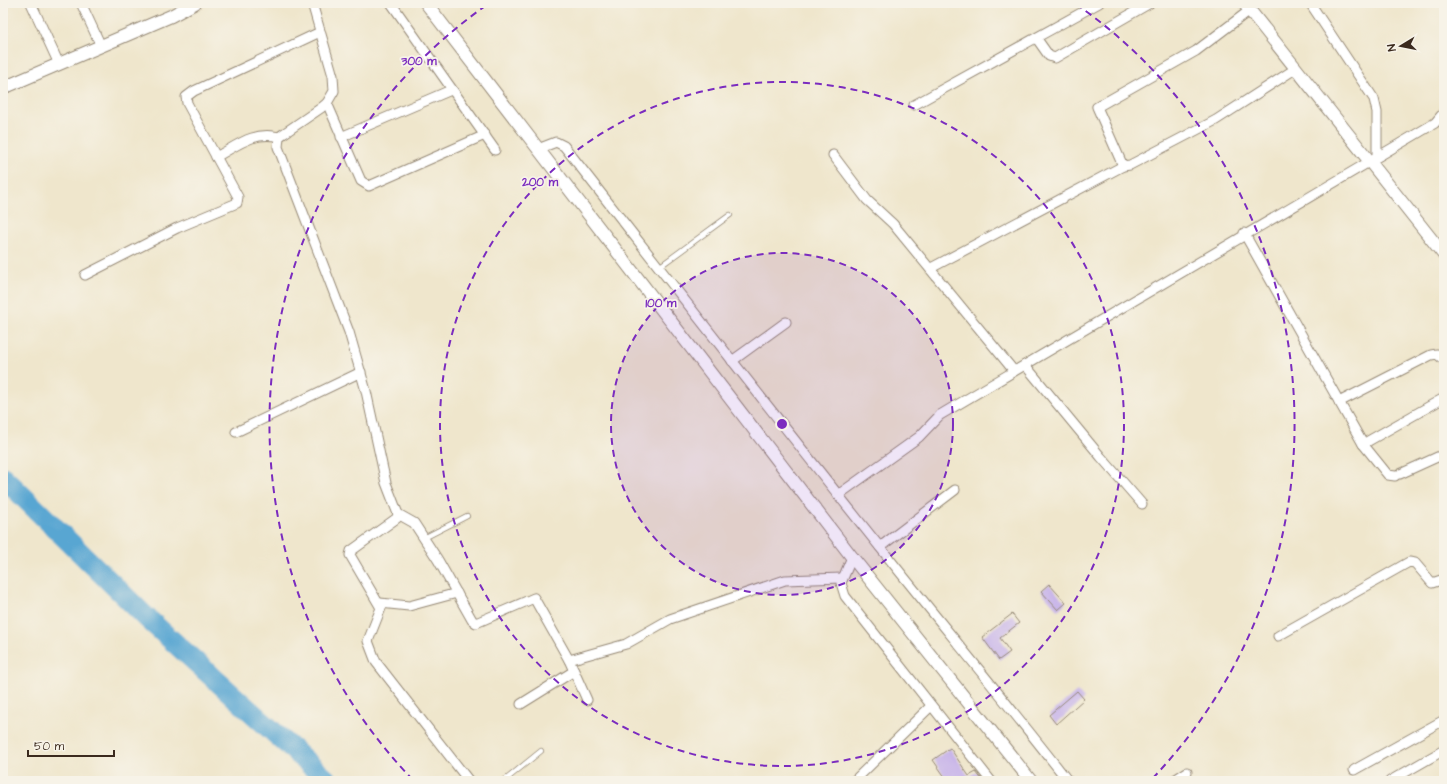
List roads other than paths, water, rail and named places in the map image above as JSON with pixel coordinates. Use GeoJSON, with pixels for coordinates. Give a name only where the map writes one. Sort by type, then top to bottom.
{"type":"FeatureCollection","features":[{"type":"Feature","properties":{"kind":"street"},"geometry":{"type":"LineString","coordinates":[[31,3],[59,64]]}},
{"type":"Feature","properties":{"kind":"street"},"geometry":{"type":"LineString","coordinates":[[82,3],[101,46]]}},
{"type":"Feature","properties":{"kind":"street"},"geometry":{"type":"LineString","coordinates":[[3,88],[171,16],[195,3]]}},
{"type":"Feature","properties":{"kind":"street"},"geometry":{"type":"LineString","coordinates":[[312,3],[334,84],[334,91],[327,103],[280,138],[278,147],[279,153],[349,332],[361,372],[386,483],[398,514],[411,520],[424,538],[472,620],[476,623],[530,598],[534,598],[569,660],[587,700]]}},
{"type":"Feature","properties":{"kind":"street"},"geometry":{"type":"LineString","coordinates":[[391,3],[451,90],[495,150]]}},
{"type":"Feature","properties":{"kind":"street"},"geometry":{"type":"LineString","coordinates":[[426,3],[852,557],[1031,781]]}},
{"type":"Feature","properties":{"kind":"street"},"geometry":{"type":"LineString","coordinates":[[914,105],[1099,3]]}},
{"type":"Feature","properties":{"kind":"street"},"geometry":{"type":"LineString","coordinates":[[1037,38],[1049,56],[1055,58],[1150,3]]}},
{"type":"Feature","properties":{"kind":"street"},"geometry":{"type":"LineString","coordinates":[[1310,3],[1374,99],[1377,112],[1373,158]]}},
{"type":"Feature","properties":{"kind":"street"},"geometry":{"type":"LineString","coordinates":[[1123,166],[1097,107],[1196,51],[1247,7],[1295,69],[1373,158],[1444,255]]}},
{"type":"Feature","properties":{"kind":"street"},"geometry":{"type":"LineString","coordinates":[[86,275],[191,222],[237,203],[238,197],[187,103],[187,95],[320,32]]}},
{"type":"Feature","properties":{"kind":"street"},"geometry":{"type":"LineString","coordinates":[[931,268],[1123,166],[1130,165],[1216,120],[1295,69]]}},
{"type":"Feature","properties":{"kind":"street"},"geometry":{"type":"LineString","coordinates":[[341,137],[451,90]]}},
{"type":"Feature","properties":{"kind":"street"},"geometry":{"type":"LineString","coordinates":[[327,103],[361,181],[369,186],[485,136]]}},
{"type":"Feature","properties":{"kind":"street"},"geometry":{"type":"LineString","coordinates":[[838,495],[919,437],[940,415],[1244,234],[1435,123],[1444,112]]}},
{"type":"Feature","properties":{"kind":"street"},"geometry":{"type":"LineString","coordinates":[[216,157],[257,136],[269,135],[280,138]]}},
{"type":"Feature","properties":{"kind":"street"},"geometry":{"type":"LineString","coordinates":[[538,149],[553,143],[561,143],[838,495],[1003,697],[1068,781]]}},
{"type":"Feature","properties":{"kind":"street"},"geometry":{"type":"LineString","coordinates":[[833,155],[867,200],[893,224],[931,268],[1014,371]]}},
{"type":"Feature","properties":{"kind":"street"},"geometry":{"type":"LineString","coordinates":[[1244,234],[1363,444],[1388,475],[1398,475],[1444,454]]}},
{"type":"Feature","properties":{"kind":"street"},"geometry":{"type":"LineString","coordinates":[[732,361],[786,322]]}},
{"type":"Feature","properties":{"kind":"street"},"geometry":{"type":"LineString","coordinates":[[1339,402],[1431,355],[1437,354],[1444,360]]}},
{"type":"Feature","properties":{"kind":"street"},"geometry":{"type":"LineString","coordinates":[[1025,365],[1142,504]]}},
{"type":"Feature","properties":{"kind":"street"},"geometry":{"type":"LineString","coordinates":[[236,432],[361,372]]}},
{"type":"Feature","properties":{"kind":"street"},"geometry":{"type":"LineString","coordinates":[[1363,444],[1444,398]]}},
{"type":"Feature","properties":{"kind":"street"},"geometry":{"type":"LineString","coordinates":[[880,547],[955,490]]}},
{"type":"Feature","properties":{"kind":"street"},"geometry":{"type":"LineString","coordinates":[[398,514],[397,518],[350,554],[380,604],[379,616],[368,641],[376,662],[469,781]]}},
{"type":"Feature","properties":{"kind":"street"},"geometry":{"type":"LineString","coordinates":[[852,557],[842,578],[841,587],[845,596],[991,781]]}},
{"type":"Feature","properties":{"kind":"street"},"geometry":{"type":"LineString","coordinates":[[1278,636],[1409,562],[1415,562],[1432,583],[1444,579]]}},
{"type":"Feature","properties":{"kind":"street"},"geometry":{"type":"LineString","coordinates":[[569,660],[626,644],[670,619],[785,580],[842,578]]}},
{"type":"Feature","properties":{"kind":"street"},"geometry":{"type":"LineString","coordinates":[[380,604],[410,606],[457,593]]}},
{"type":"Feature","properties":{"kind":"street"},"geometry":{"type":"LineString","coordinates":[[521,704],[574,672]]}},
{"type":"Feature","properties":{"kind":"street"},"geometry":{"type":"LineString","coordinates":[[854,781],[931,706]]}},
{"type":"Feature","properties":{"kind":"street"},"geometry":{"type":"LineString","coordinates":[[1354,770],[1444,720]]}},
{"type":"Feature","properties":{"kind":"street"},"geometry":{"type":"LineString","coordinates":[[1390,781],[1444,750]]}},
{"type":"Feature","properties":{"kind":"street"},"geometry":{"type":"LineString","coordinates":[[1173,781],[1187,772]]}},
{"type":"Feature","properties":{"kind":"lane"},"geometry":{"type":"LineString","coordinates":[[659,267],[730,215]]}},
{"type":"Feature","properties":{"kind":"lane"},"geometry":{"type":"LineString","coordinates":[[424,538],[467,516]]}},
{"type":"Feature","properties":{"kind":"lane"},"geometry":{"type":"LineString","coordinates":[[504,781],[541,751]]}},
{"type":"Feature","properties":{"kind":"waterway"},"geometry":{"type":"LineString","coordinates":[[3,477],[148,619],[328,781]]}}]}
